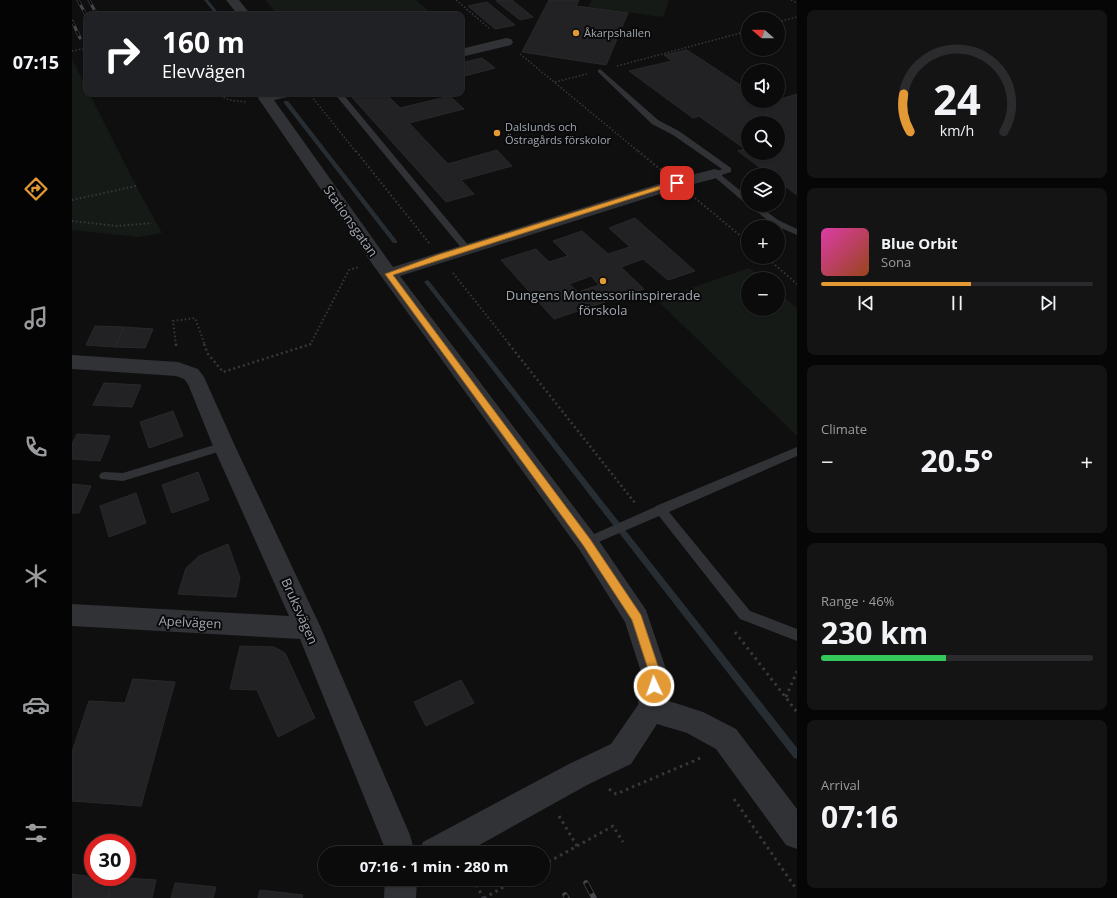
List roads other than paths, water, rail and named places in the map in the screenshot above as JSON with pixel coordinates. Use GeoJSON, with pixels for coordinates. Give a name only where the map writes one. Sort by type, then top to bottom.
{"type":"FeatureCollection","features":[{"type":"Feature","properties":{"kind":"street"},"geometry":{"type":"LineString","coordinates":[[232,0],[242,12]]}},
{"type":"Feature","properties":{"kind":"street"},"geometry":{"type":"LineString","coordinates":[[464,51],[506,42]]}},
{"type":"Feature","properties":{"kind":"street","name":"Stationsgatan"},"geometry":{"type":"LineString","coordinates":[[274,96],[265,98],[384,267],[586,542],[637,618],[655,675],[651,709],[621,754],[583,772],[447,846]]}},
{"type":"Feature","properties":{"kind":"street"},"geometry":{"type":"LineString","coordinates":[[384,267],[440,256],[677,183],[715,174]]}},
{"type":"Feature","properties":{"kind":"street","name":"Bruksvägen"},"geometry":{"type":"LineString","coordinates":[[72,362],[185,371],[197,382],[224,446],[308,628],[399,846]]}},
{"type":"Feature","properties":{"kind":"street","name":"Apelvägen"},"geometry":{"type":"LineString","coordinates":[[72,615],[308,628]]}},
{"type":"Feature","properties":{"kind":"street"},"geometry":{"type":"LineString","coordinates":[[651,709],[693,721],[726,739],[797,834]]}},
{"type":"Feature","properties":{"kind":"street"},"geometry":{"type":"LineString","coordinates":[[400,898],[401,886]]}},
{"type":"Feature","properties":{"kind":"lane"},"geometry":{"type":"LineString","coordinates":[[600,71],[656,122],[676,132],[728,170],[715,174]]}},
{"type":"Feature","properties":{"kind":"lane"},"geometry":{"type":"LineString","coordinates":[[340,96],[466,248]]}},
{"type":"Feature","properties":{"kind":"lane"},"geometry":{"type":"LineString","coordinates":[[715,174],[741,195]]}},
{"type":"Feature","properties":{"kind":"lane"},"geometry":{"type":"LineString","coordinates":[[763,212],[775,222],[797,232]]}},
{"type":"Feature","properties":{"kind":"lane"},"geometry":{"type":"LineString","coordinates":[[105,476],[123,477],[224,446]]}},
{"type":"Feature","properties":{"kind":"lane"},"geometry":{"type":"LineString","coordinates":[[586,542],[645,515],[797,451]]}},
{"type":"Feature","properties":{"kind":"lane"},"geometry":{"type":"LineString","coordinates":[[660,509],[745,615],[797,635]]}},
{"type":"Feature","properties":{"kind":"waterway"},"geometry":{"type":"LineString","coordinates":[[206,0],[216,12]]}},
{"type":"Feature","properties":{"kind":"waterway"},"geometry":{"type":"LineString","coordinates":[[286,102],[395,242]]}},
{"type":"Feature","properties":{"kind":"waterway"},"geometry":{"type":"LineString","coordinates":[[427,282],[797,755]]}},
{"type":"Feature","properties":{"kind":"railway"},"geometry":{"type":"LineString","coordinates":[[78,0],[84,12]]}},
{"type":"Feature","properties":{"kind":"railway"},"geometry":{"type":"LineString","coordinates":[[89,0],[95,12]]}},
{"type":"Feature","properties":{"kind":"railway"},"geometry":{"type":"LineString","coordinates":[[72,21],[80,38]]}},
{"type":"Feature","properties":{"kind":"railway"},"geometry":{"type":"LineString","coordinates":[[586,883],[594,898]]}},
{"type":"Feature","properties":{"kind":"place","name":"Åkarpshallen"},"geometry":{"type":"Point","coordinates":[576,33]}},
{"type":"Feature","properties":{"kind":"place","name":"Dalslunds och Östragårds förskolor"},"geometry":{"type":"Point","coordinates":[497,133]}},
{"type":"Feature","properties":{"kind":"place","name":"Dungens Montessoriinspirerade förskola"},"geometry":{"type":"Point","coordinates":[603,281]}}]}
